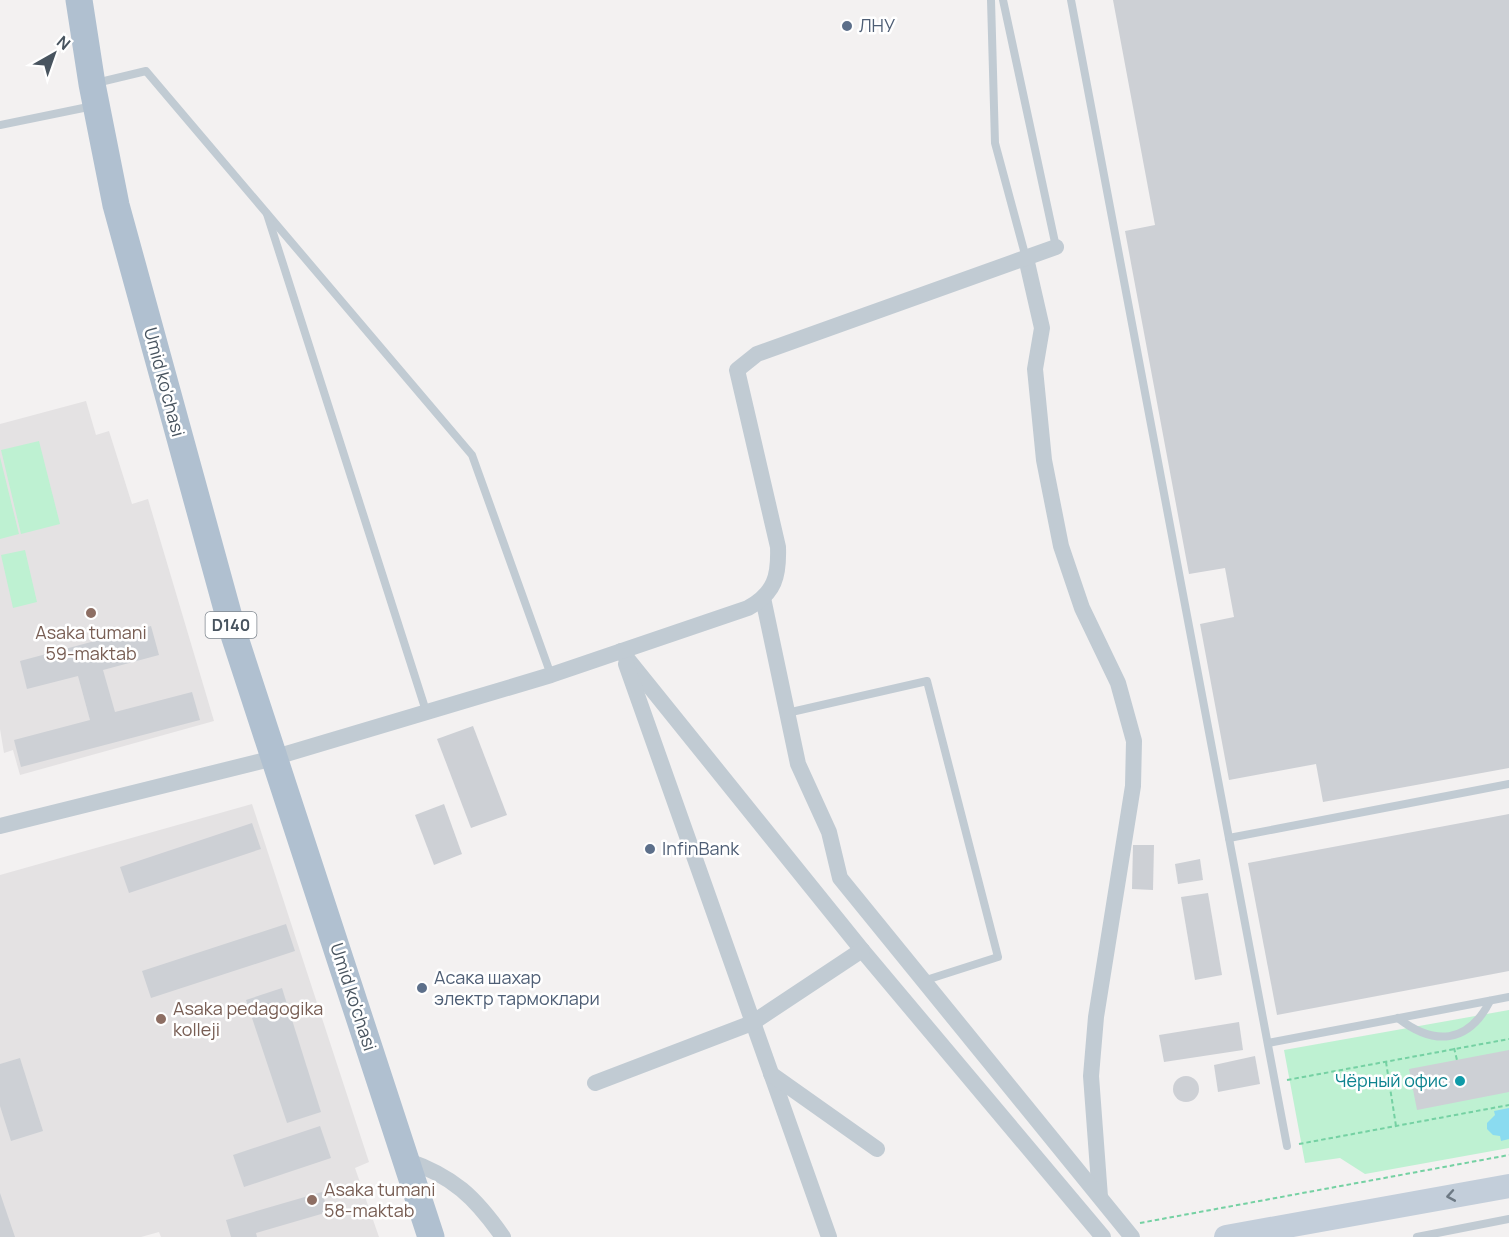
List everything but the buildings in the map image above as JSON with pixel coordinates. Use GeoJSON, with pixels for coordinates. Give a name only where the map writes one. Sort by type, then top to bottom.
{"type":"FeatureCollection","features":[{"type":"Feature","properties":{"kind":"main road","name":"Umid ko'chasi"},"geometry":{"type":"LineString","coordinates":[[80,0],[94,95],[116,205],[234,635],[431,1237]]}},
{"type":"Feature","properties":{"kind":"main road"},"geometry":{"type":"LineString","coordinates":[[1226,1237],[1509,1186]]}},
{"type":"Feature","properties":{"kind":"street"},"geometry":{"type":"LineString","coordinates":[[0,826],[274,757],[551,675],[748,608],[763,598],[779,571],[778,547],[737,370],[757,354],[1056,247]]}},
{"type":"Feature","properties":{"kind":"street"},"geometry":{"type":"LineString","coordinates":[[1026,258],[1042,328],[1035,369],[1044,460],[1061,546],[1082,608],[1118,683],[1134,741],[1133,786],[1096,1017],[1091,1076],[1100,1197]]}},
{"type":"Feature","properties":{"kind":"street"},"geometry":{"type":"LineString","coordinates":[[763,598],[798,764],[829,832],[840,878],[1128,1232]]}},
{"type":"Feature","properties":{"kind":"street"},"geometry":{"type":"LineString","coordinates":[[621,651],[862,950],[1103,1237]]}},
{"type":"Feature","properties":{"kind":"street"},"geometry":{"type":"LineString","coordinates":[[621,651],[829,1237]]}},
{"type":"Feature","properties":{"kind":"street"},"geometry":{"type":"LineString","coordinates":[[595,1083],[752,1023],[862,950]]}},
{"type":"Feature","properties":{"kind":"street"},"geometry":{"type":"LineString","coordinates":[[771,1074],[877,1149]]}},
{"type":"Feature","properties":{"kind":"street"},"geometry":{"type":"LineString","coordinates":[[406,1160],[442,1175],[466,1190],[503,1237]]}},
{"type":"Feature","properties":{"kind":"lane"},"geometry":{"type":"LineString","coordinates":[[991,0],[995,143],[1026,258]]}},
{"type":"Feature","properties":{"kind":"lane"},"geometry":{"type":"LineString","coordinates":[[1003,0],[1056,247]]}},
{"type":"Feature","properties":{"kind":"lane"},"geometry":{"type":"LineString","coordinates":[[1071,0],[1287,1146]]}},
{"type":"Feature","properties":{"kind":"lane"},"geometry":{"type":"LineString","coordinates":[[0,125],[94,95],[146,72],[266,210],[472,455],[551,675]]}},
{"type":"Feature","properties":{"kind":"lane"},"geometry":{"type":"LineString","coordinates":[[266,210],[426,711]]}},
{"type":"Feature","properties":{"kind":"lane"},"geometry":{"type":"LineString","coordinates":[[787,713],[927,681],[998,957],[923,981]]}},
{"type":"Feature","properties":{"kind":"lane"},"geometry":{"type":"LineString","coordinates":[[1229,838],[1509,784]]}},
{"type":"Feature","properties":{"kind":"lane"},"geometry":{"type":"LineString","coordinates":[[1268,1043],[1509,997]]}},
{"type":"Feature","properties":{"kind":"lane"},"geometry":{"type":"LineString","coordinates":[[1398,1018],[1415,1032],[1433,1037],[1452,1036],[1471,1028],[1482,1017],[1490,1001]]}},
{"type":"Feature","properties":{"kind":"lane"},"geometry":{"type":"LineString","coordinates":[[1417,1237],[1509,1219]]}},
{"type":"Feature","properties":{"kind":"path"},"geometry":{"type":"LineString","coordinates":[[1452,1036],[1456,1060]]}},
{"type":"Feature","properties":{"kind":"path"},"geometry":{"type":"LineString","coordinates":[[1275,1082],[1509,1040]]}},
{"type":"Feature","properties":{"kind":"path"},"geometry":{"type":"LineString","coordinates":[[1386,1062],[1396,1126]]}},
{"type":"Feature","properties":{"kind":"path"},"geometry":{"type":"LineString","coordinates":[[1287,1146],[1509,1105]]}},
{"type":"Feature","properties":{"kind":"path"},"geometry":{"type":"LineString","coordinates":[[1128,1232],[1509,1155]]}},
{"type":"Feature","properties":{"kind":"shaded area","name":"Asaka tumani 59-maktab"},"geometry":{"type":"Polygon","coordinates":[[[86,401],[96,435],[109,431],[132,504],[148,499],[214,721],[20,775],[13,750],[4,753],[0,729],[0,424],[86,401]]]}},
{"type":"Feature","properties":{"kind":"shaded area","name":"Asaka pedagogika kolleji"},"geometry":{"type":"Polygon","coordinates":[[[252,804],[369,1162],[355,1168],[379,1237],[161,1237],[159,1232],[141,1237],[0,1237],[0,875],[252,804]]]}},
{"type":"Feature","properties":{"kind":"green space"},"geometry":{"type":"Polygon","coordinates":[[[39,441],[60,524],[21,534],[1,450],[39,441]]]}},
{"type":"Feature","properties":{"kind":"green space"},"geometry":{"type":"Polygon","coordinates":[[[0,457],[19,534],[0,539],[0,457]]]}},
{"type":"Feature","properties":{"kind":"green space"},"geometry":{"type":"Polygon","coordinates":[[[25,550],[37,602],[13,608],[1,555],[25,550]]]}},
{"type":"Feature","properties":{"kind":"green space"},"geometry":{"type":"Polygon","coordinates":[[[1509,1010],[1509,1148],[1365,1174],[1340,1158],[1305,1163],[1284,1050],[1509,1010]]]}},
{"type":"Feature","properties":{"kind":"water"},"geometry":{"type":"Polygon","coordinates":[[[1509,1108],[1509,1139],[1501,1141],[1500,1136],[1493,1135],[1487,1129],[1487,1123],[1495,1115],[1494,1111],[1509,1108]]]}},
{"type":"Feature","properties":{"kind":"place","name":"ЛНУ"},"geometry":{"type":"Point","coordinates":[847,26]}},
{"type":"Feature","properties":{"kind":"place","name":"Asaka tumani 59-maktab"},"geometry":{"type":"Point","coordinates":[91,613]}},
{"type":"Feature","properties":{"kind":"place","name":"InfinBank"},"geometry":{"type":"Point","coordinates":[650,849]}},
{"type":"Feature","properties":{"kind":"place","name":"Асака шахар электр тармоклари"},"geometry":{"type":"Point","coordinates":[422,988]}},
{"type":"Feature","properties":{"kind":"place","name":"Asaka pedagogika kolleji"},"geometry":{"type":"Point","coordinates":[161,1019]}},
{"type":"Feature","properties":{"kind":"place","name":"Чёрный офис"},"geometry":{"type":"Point","coordinates":[1460,1081]}},
{"type":"Feature","properties":{"kind":"place","name":"Asaka tumani 58-maktab"},"geometry":{"type":"Point","coordinates":[312,1200]}}]}
